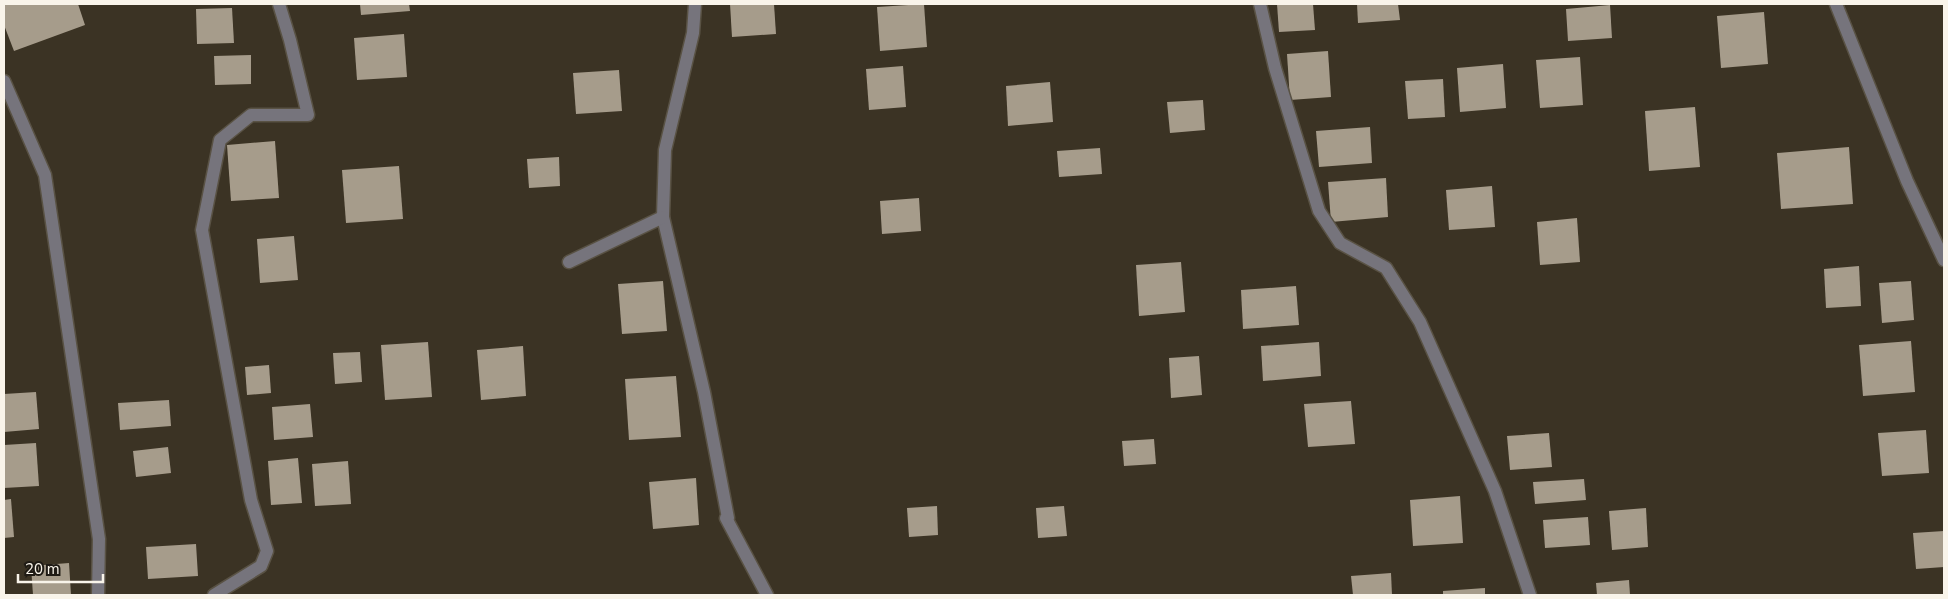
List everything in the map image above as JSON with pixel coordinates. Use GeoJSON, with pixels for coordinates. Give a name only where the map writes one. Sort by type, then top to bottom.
{"type":"FeatureCollection","features":[{"type":"Feature","properties":{"kind":"street"},"geometry":{"type":"LineString","coordinates":[[214,595],[261,566],[267,551],[251,500],[202,230],[220,140],[251,115],[308,115],[290,40],[279,4]]}},
{"type":"Feature","properties":{"kind":"street"},"geometry":{"type":"LineString","coordinates":[[695,4],[693,33],[665,150],[663,217],[704,392],[728,518],[726,518],[768,595]]}},
{"type":"Feature","properties":{"kind":"street"},"geometry":{"type":"LineString","coordinates":[[1260,4],[1274,68],[1319,211],[1340,243],[1386,268],[1420,322],[1495,491],[1530,595]]}},
{"type":"Feature","properties":{"kind":"street"},"geometry":{"type":"LineString","coordinates":[[1836,4],[1907,181],[1939,235],[1944,260]]}},
{"type":"Feature","properties":{"kind":"street"},"geometry":{"type":"LineString","coordinates":[[4,81],[45,174],[99,539],[98,595]]}},
{"type":"Feature","properties":{"kind":"street"},"geometry":{"type":"LineString","coordinates":[[569,262],[663,217]]}},
{"type":"Feature","properties":{"kind":"building"},"geometry":{"type":"Polygon","coordinates":[[[4,4],[78,4],[85,25],[14,51],[4,25],[4,4]]]}},
{"type":"Feature","properties":{"kind":"building"},"geometry":{"type":"Polygon","coordinates":[[[360,4],[409,4],[410,11],[361,15],[360,4]]]}},
{"type":"Feature","properties":{"kind":"building"},"geometry":{"type":"Polygon","coordinates":[[[730,4],[774,4],[776,34],[732,37],[730,4]]]}},
{"type":"Feature","properties":{"kind":"building"},"geometry":{"type":"Polygon","coordinates":[[[924,4],[927,47],[880,51],[877,7],[924,4]]]}},
{"type":"Feature","properties":{"kind":"building"},"geometry":{"type":"Polygon","coordinates":[[[1277,4],[1313,4],[1315,30],[1279,32],[1277,4]]]}},
{"type":"Feature","properties":{"kind":"building"},"geometry":{"type":"Polygon","coordinates":[[[1357,4],[1398,4],[1400,20],[1358,23],[1357,4]]]}},
{"type":"Feature","properties":{"kind":"building"},"geometry":{"type":"Polygon","coordinates":[[[1610,5],[1612,38],[1568,41],[1566,9],[1610,5]]]}},
{"type":"Feature","properties":{"kind":"building"},"geometry":{"type":"Polygon","coordinates":[[[232,8],[234,43],[197,44],[196,9],[232,8]]]}},
{"type":"Feature","properties":{"kind":"building"},"geometry":{"type":"Polygon","coordinates":[[[1764,12],[1768,64],[1721,68],[1717,16],[1764,12]]]}},
{"type":"Feature","properties":{"kind":"building"},"geometry":{"type":"Polygon","coordinates":[[[404,34],[407,77],[357,80],[354,38],[404,34]]]}},
{"type":"Feature","properties":{"kind":"building"},"geometry":{"type":"Polygon","coordinates":[[[1328,51],[1331,97],[1290,100],[1287,54],[1328,51]]]}},
{"type":"Feature","properties":{"kind":"building"},"geometry":{"type":"Polygon","coordinates":[[[251,55],[251,84],[215,85],[214,56],[251,55]]]}},
{"type":"Feature","properties":{"kind":"building"},"geometry":{"type":"Polygon","coordinates":[[[1580,57],[1583,105],[1540,108],[1536,60],[1580,57]]]}},
{"type":"Feature","properties":{"kind":"building"},"geometry":{"type":"Polygon","coordinates":[[[1503,64],[1506,108],[1460,112],[1457,68],[1503,64]]]}},
{"type":"Feature","properties":{"kind":"building"},"geometry":{"type":"Polygon","coordinates":[[[903,66],[906,107],[869,110],[866,69],[903,66]]]}},
{"type":"Feature","properties":{"kind":"building"},"geometry":{"type":"Polygon","coordinates":[[[619,70],[622,111],[576,114],[573,73],[619,70]]]}},
{"type":"Feature","properties":{"kind":"building"},"geometry":{"type":"Polygon","coordinates":[[[1443,79],[1445,117],[1408,119],[1405,81],[1443,79]]]}},
{"type":"Feature","properties":{"kind":"building"},"geometry":{"type":"Polygon","coordinates":[[[1050,82],[1053,122],[1008,126],[1006,86],[1050,82]]]}},
{"type":"Feature","properties":{"kind":"building"},"geometry":{"type":"Polygon","coordinates":[[[1203,100],[1205,130],[1170,133],[1167,102],[1203,100]]]}},
{"type":"Feature","properties":{"kind":"building"},"geometry":{"type":"Polygon","coordinates":[[[1695,107],[1700,167],[1649,171],[1645,111],[1695,107]]]}},
{"type":"Feature","properties":{"kind":"building"},"geometry":{"type":"Polygon","coordinates":[[[1370,127],[1372,163],[1319,167],[1316,131],[1370,127]]]}},
{"type":"Feature","properties":{"kind":"building"},"geometry":{"type":"Polygon","coordinates":[[[275,141],[279,198],[231,201],[227,145],[275,141]]]}},
{"type":"Feature","properties":{"kind":"building"},"geometry":{"type":"Polygon","coordinates":[[[1849,147],[1853,204],[1781,209],[1777,153],[1849,147]]]}},
{"type":"Feature","properties":{"kind":"building"},"geometry":{"type":"Polygon","coordinates":[[[1100,148],[1102,174],[1059,177],[1057,151],[1100,148]]]}},
{"type":"Feature","properties":{"kind":"building"},"geometry":{"type":"Polygon","coordinates":[[[559,157],[560,186],[529,188],[527,159],[559,157]]]}},
{"type":"Feature","properties":{"kind":"building"},"geometry":{"type":"Polygon","coordinates":[[[399,166],[403,219],[346,223],[342,170],[399,166]]]}},
{"type":"Feature","properties":{"kind":"building"},"geometry":{"type":"Polygon","coordinates":[[[1386,178],[1388,217],[1331,222],[1328,182],[1386,178]]]}},
{"type":"Feature","properties":{"kind":"building"},"geometry":{"type":"Polygon","coordinates":[[[1492,186],[1495,227],[1449,230],[1446,190],[1492,186]]]}},
{"type":"Feature","properties":{"kind":"building"},"geometry":{"type":"Polygon","coordinates":[[[919,198],[921,231],[882,234],[880,201],[919,198]]]}},
{"type":"Feature","properties":{"kind":"building"},"geometry":{"type":"Polygon","coordinates":[[[1577,218],[1580,262],[1540,265],[1537,222],[1577,218]]]}},
{"type":"Feature","properties":{"kind":"building"},"geometry":{"type":"Polygon","coordinates":[[[294,236],[298,280],[260,283],[257,239],[294,236]]]}},
{"type":"Feature","properties":{"kind":"building"},"geometry":{"type":"Polygon","coordinates":[[[1181,262],[1185,312],[1139,316],[1136,265],[1181,262]]]}},
{"type":"Feature","properties":{"kind":"building"},"geometry":{"type":"Polygon","coordinates":[[[1859,266],[1861,306],[1826,308],[1824,269],[1859,266]]]}},
{"type":"Feature","properties":{"kind":"building"},"geometry":{"type":"Polygon","coordinates":[[[663,281],[667,331],[622,334],[618,284],[663,281]]]}},
{"type":"Feature","properties":{"kind":"building"},"geometry":{"type":"Polygon","coordinates":[[[1911,281],[1914,320],[1882,323],[1879,283],[1911,281]]]}},
{"type":"Feature","properties":{"kind":"building"},"geometry":{"type":"Polygon","coordinates":[[[1296,286],[1299,325],[1243,329],[1241,290],[1296,286]]]}},
{"type":"Feature","properties":{"kind":"building"},"geometry":{"type":"Polygon","coordinates":[[[1911,341],[1915,392],[1863,396],[1859,345],[1911,341]]]}},
{"type":"Feature","properties":{"kind":"building"},"geometry":{"type":"Polygon","coordinates":[[[428,342],[432,397],[385,400],[381,345],[428,342]]]}},
{"type":"Feature","properties":{"kind":"building"},"geometry":{"type":"Polygon","coordinates":[[[1319,342],[1321,376],[1263,381],[1261,346],[1319,342]]]}},
{"type":"Feature","properties":{"kind":"building"},"geometry":{"type":"Polygon","coordinates":[[[523,346],[526,396],[481,400],[477,350],[523,346]]]}},
{"type":"Feature","properties":{"kind":"building"},"geometry":{"type":"Polygon","coordinates":[[[360,352],[362,382],[335,384],[333,353],[360,352]]]}},
{"type":"Feature","properties":{"kind":"building"},"geometry":{"type":"Polygon","coordinates":[[[1199,356],[1202,395],[1171,398],[1169,358],[1199,356]]]}},
{"type":"Feature","properties":{"kind":"building"},"geometry":{"type":"Polygon","coordinates":[[[269,365],[271,393],[247,395],[245,367],[269,365]]]}},
{"type":"Feature","properties":{"kind":"building"},"geometry":{"type":"Polygon","coordinates":[[[676,376],[681,437],[629,440],[625,379],[676,376]]]}},
{"type":"Feature","properties":{"kind":"building"},"geometry":{"type":"Polygon","coordinates":[[[36,392],[39,429],[4,432],[4,394],[36,392]]]}},
{"type":"Feature","properties":{"kind":"building"},"geometry":{"type":"Polygon","coordinates":[[[169,400],[171,426],[120,430],[118,403],[169,400]]]}},
{"type":"Feature","properties":{"kind":"building"},"geometry":{"type":"Polygon","coordinates":[[[1351,401],[1355,444],[1308,447],[1304,404],[1351,401]]]}},
{"type":"Feature","properties":{"kind":"building"},"geometry":{"type":"Polygon","coordinates":[[[310,404],[313,437],[274,440],[272,407],[310,404]]]}},
{"type":"Feature","properties":{"kind":"building"},"geometry":{"type":"Polygon","coordinates":[[[1926,430],[1929,473],[1882,476],[1878,433],[1926,430]]]}},
{"type":"Feature","properties":{"kind":"building"},"geometry":{"type":"Polygon","coordinates":[[[1549,433],[1552,467],[1510,470],[1507,436],[1549,433]]]}},
{"type":"Feature","properties":{"kind":"building"},"geometry":{"type":"Polygon","coordinates":[[[1154,439],[1156,464],[1124,466],[1122,441],[1154,439]]]}},
{"type":"Feature","properties":{"kind":"building"},"geometry":{"type":"Polygon","coordinates":[[[36,443],[39,486],[4,488],[4,445],[36,443]]]}},
{"type":"Feature","properties":{"kind":"building"},"geometry":{"type":"Polygon","coordinates":[[[168,447],[171,473],[136,477],[133,451],[168,447]]]}},
{"type":"Feature","properties":{"kind":"building"},"geometry":{"type":"Polygon","coordinates":[[[298,458],[302,503],[271,505],[268,461],[298,458]]]}},
{"type":"Feature","properties":{"kind":"building"},"geometry":{"type":"Polygon","coordinates":[[[348,461],[351,504],[315,506],[312,464],[348,461]]]}},
{"type":"Feature","properties":{"kind":"building"},"geometry":{"type":"Polygon","coordinates":[[[696,478],[699,525],[653,529],[649,482],[696,478]]]}},
{"type":"Feature","properties":{"kind":"building"},"geometry":{"type":"Polygon","coordinates":[[[1584,479],[1586,500],[1535,504],[1533,482],[1584,479]]]}},
{"type":"Feature","properties":{"kind":"building"},"geometry":{"type":"Polygon","coordinates":[[[1460,496],[1463,543],[1413,546],[1410,500],[1460,496]]]}},
{"type":"Feature","properties":{"kind":"building"},"geometry":{"type":"Polygon","coordinates":[[[11,499],[14,537],[4,538],[4,500],[11,499]]]}},
{"type":"Feature","properties":{"kind":"building"},"geometry":{"type":"Polygon","coordinates":[[[937,506],[938,535],[909,537],[907,508],[937,506]]]}},
{"type":"Feature","properties":{"kind":"building"},"geometry":{"type":"Polygon","coordinates":[[[1064,506],[1067,536],[1038,538],[1036,508],[1064,506]]]}},
{"type":"Feature","properties":{"kind":"building"},"geometry":{"type":"Polygon","coordinates":[[[1646,508],[1648,547],[1612,550],[1609,511],[1646,508]]]}},
{"type":"Feature","properties":{"kind":"building"},"geometry":{"type":"Polygon","coordinates":[[[1588,517],[1590,545],[1545,548],[1543,520],[1588,517]]]}},
{"type":"Feature","properties":{"kind":"building"},"geometry":{"type":"Polygon","coordinates":[[[1944,531],[1944,567],[1916,569],[1913,533],[1944,531]]]}},
{"type":"Feature","properties":{"kind":"building"},"geometry":{"type":"Polygon","coordinates":[[[196,544],[198,576],[148,579],[146,547],[196,544]]]}},
{"type":"Feature","properties":{"kind":"building"},"geometry":{"type":"Polygon","coordinates":[[[69,563],[71,595],[33,595],[31,566],[69,563]]]}},
{"type":"Feature","properties":{"kind":"building"},"geometry":{"type":"Polygon","coordinates":[[[1391,573],[1392,595],[1353,595],[1351,576],[1391,573]]]}},
{"type":"Feature","properties":{"kind":"building"},"geometry":{"type":"Polygon","coordinates":[[[1629,580],[1630,595],[1597,595],[1596,583],[1629,580]]]}},
{"type":"Feature","properties":{"kind":"building"},"geometry":{"type":"Polygon","coordinates":[[[1485,588],[1485,595],[1443,595],[1443,591],[1485,588]]]}}]}
